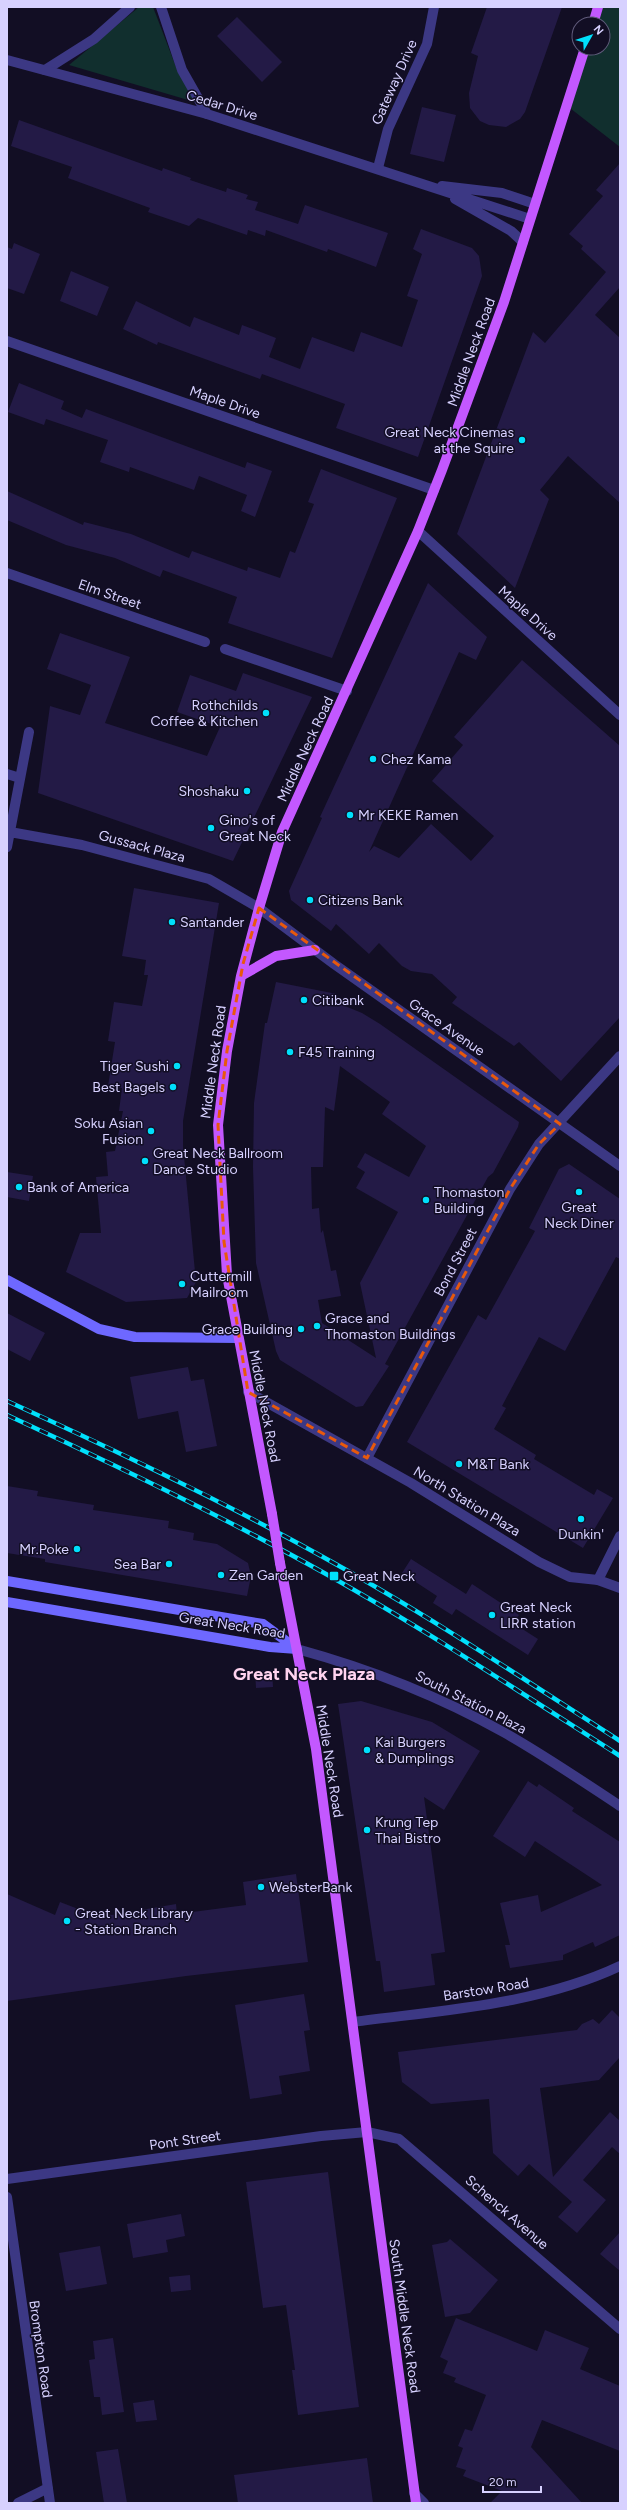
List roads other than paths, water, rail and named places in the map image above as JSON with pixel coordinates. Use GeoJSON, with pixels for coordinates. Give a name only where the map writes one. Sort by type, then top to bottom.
{"type":"FeatureCollection","features":[{"type":"Feature","properties":{"kind":"main road","name":"Middle Neck Road"},"geometry":{"type":"LineString","coordinates":[[367,2132],[316,1749],[238,1338],[224,1248],[218,1125],[227,1052],[241,976],[259,908],[282,832],[347,691],[418,531],[434,490],[504,302],[582,56]]}},
{"type":"Feature","properties":{"kind":"main road"},"geometry":{"type":"LineString","coordinates":[[241,976],[276,956],[315,950]]}},
{"type":"Feature","properties":{"kind":"main road"},"geometry":{"type":"LineString","coordinates":[[7,1280],[99,1329],[135,1337],[238,1338]]}},
{"type":"Feature","properties":{"kind":"main road","name":"Great Neck Road"},"geometry":{"type":"LineString","coordinates":[[7,1581],[263,1624],[297,1649]]}},
{"type":"Feature","properties":{"kind":"main road","name":"Great Neck Road"},"geometry":{"type":"LineString","coordinates":[[7,1602],[270,1647],[297,1649]]}},
{"type":"Feature","properties":{"kind":"main road","name":"South Middle Neck Road"},"geometry":{"type":"LineString","coordinates":[[367,2132],[415,2498]]}},
{"type":"Feature","properties":{"kind":"street"},"geometry":{"type":"LineString","coordinates":[[45,70],[94,38],[130,7]]}},
{"type":"Feature","properties":{"kind":"street"},"geometry":{"type":"LineString","coordinates":[[161,7],[182,70],[207,114]]}},
{"type":"Feature","properties":{"kind":"street","name":"Gateway Drive"},"geometry":{"type":"LineString","coordinates":[[378,168],[388,129],[427,44],[434,7]]}},
{"type":"Feature","properties":{"kind":"street","name":"Cedar Drive"},"geometry":{"type":"LineString","coordinates":[[7,60],[207,114],[378,168],[530,219]]}},
{"type":"Feature","properties":{"kind":"street"},"geometry":{"type":"LineString","coordinates":[[426,184],[482,213],[511,231],[523,242]]}},
{"type":"Feature","properties":{"kind":"street","name":"Cedar Drive"},"geometry":{"type":"LineString","coordinates":[[426,184],[473,188],[502,193],[535,204]]}},
{"type":"Feature","properties":{"kind":"street","name":"Maple Drive"},"geometry":{"type":"LineString","coordinates":[[7,341],[434,490]]}},
{"type":"Feature","properties":{"kind":"street","name":"Maple Drive"},"geometry":{"type":"LineString","coordinates":[[418,531],[620,715]]}},
{"type":"Feature","properties":{"kind":"street","name":"Elm Street"},"geometry":{"type":"LineString","coordinates":[[7,573],[205,642]]}},
{"type":"Feature","properties":{"kind":"street"},"geometry":{"type":"LineString","coordinates":[[225,649],[347,691]]}},
{"type":"Feature","properties":{"kind":"street"},"geometry":{"type":"LineString","coordinates":[[7,847],[30,732]]}},
{"type":"Feature","properties":{"kind":"street"},"geometry":{"type":"LineString","coordinates":[[7,774],[20,778]]}},
{"type":"Feature","properties":{"kind":"street","name":"Gussack Plaza"},"geometry":{"type":"LineString","coordinates":[[10,832],[82,845],[209,879],[259,908]]}},
{"type":"Feature","properties":{"kind":"street","name":"Grace Avenue"},"geometry":{"type":"LineString","coordinates":[[259,908],[315,950],[620,1166]]}},
{"type":"Feature","properties":{"kind":"street","name":"Bond Street"},"geometry":{"type":"LineString","coordinates":[[366,1458],[510,1189],[539,1144],[560,1124],[620,1056]]}},
{"type":"Feature","properties":{"kind":"street","name":"North Station Plaza"},"geometry":{"type":"LineString","coordinates":[[248,1392],[366,1458],[539,1562],[570,1577],[598,1580],[620,1588]]}},
{"type":"Feature","properties":{"kind":"street"},"geometry":{"type":"LineString","coordinates":[[598,1580],[620,1536]]}},
{"type":"Feature","properties":{"kind":"street","name":"South Station Plaza"},"geometry":{"type":"LineString","coordinates":[[297,1649],[380,1674],[431,1696],[506,1733],[620,1806]]}},
{"type":"Feature","properties":{"kind":"street","name":"Barstow Road"},"geometry":{"type":"LineString","coordinates":[[353,2022],[534,1996],[580,1983],[620,1966]]}},
{"type":"Feature","properties":{"kind":"street","name":"Pont Street"},"geometry":{"type":"LineString","coordinates":[[7,2179],[313,2137],[367,2132]]}},
{"type":"Feature","properties":{"kind":"street","name":"Schenck Avenue"},"geometry":{"type":"LineString","coordinates":[[367,2132],[399,2139],[620,2329]]}},
{"type":"Feature","properties":{"kind":"street","name":"Brompton Road"},"geometry":{"type":"LineString","coordinates":[[7,2197],[37,2424],[50,2503]]}},
{"type":"Feature","properties":{"kind":"street"},"geometry":{"type":"LineString","coordinates":[[18,2503],[48,2488]]}},
{"type":"Feature","properties":{"kind":"street"},"geometry":{"type":"LineString","coordinates":[[415,2498],[424,2503]]}},
{"type":"Feature","properties":{"kind":"railway"},"geometry":{"type":"LineString","coordinates":[[7,1401],[171,1478],[332,1562],[442,1627],[620,1741]]}},
{"type":"Feature","properties":{"kind":"railway"},"geometry":{"type":"LineString","coordinates":[[7,1415],[168,1492],[326,1574],[437,1640],[620,1756]]}},
{"type":"Feature","properties":{"kind":"place","name":"Great Neck Cinemas at the Squire"},"geometry":{"type":"Point","coordinates":[522,440]}},
{"type":"Feature","properties":{"kind":"place","name":"Rothchilds Coffee & Kitchen"},"geometry":{"type":"Point","coordinates":[266,713]}},
{"type":"Feature","properties":{"kind":"place","name":"Chez Kama"},"geometry":{"type":"Point","coordinates":[373,759]}},
{"type":"Feature","properties":{"kind":"place","name":"Shoshaku"},"geometry":{"type":"Point","coordinates":[247,791]}},
{"type":"Feature","properties":{"kind":"place","name":"Mr KEKE Ramen"},"geometry":{"type":"Point","coordinates":[350,815]}},
{"type":"Feature","properties":{"kind":"place","name":"Gino's of Great Neck"},"geometry":{"type":"Point","coordinates":[211,828]}},
{"type":"Feature","properties":{"kind":"place","name":"Citizens Bank"},"geometry":{"type":"Point","coordinates":[310,900]}},
{"type":"Feature","properties":{"kind":"place","name":"Santander"},"geometry":{"type":"Point","coordinates":[172,922]}},
{"type":"Feature","properties":{"kind":"place","name":"Citibank"},"geometry":{"type":"Point","coordinates":[304,1000]}},
{"type":"Feature","properties":{"kind":"place","name":"F45 Training"},"geometry":{"type":"Point","coordinates":[290,1052]}},
{"type":"Feature","properties":{"kind":"place","name":"Tiger Sushi"},"geometry":{"type":"Point","coordinates":[177,1066]}},
{"type":"Feature","properties":{"kind":"place","name":"Best Bagels"},"geometry":{"type":"Point","coordinates":[173,1087]}},
{"type":"Feature","properties":{"kind":"place","name":"Soku Asian Fusion"},"geometry":{"type":"Point","coordinates":[151,1131]}},
{"type":"Feature","properties":{"kind":"place","name":"Great Neck Ballroom Dance Studio"},"geometry":{"type":"Point","coordinates":[145,1161]}},
{"type":"Feature","properties":{"kind":"place","name":"Bank of America"},"geometry":{"type":"Point","coordinates":[19,1187]}},
{"type":"Feature","properties":{"kind":"place","name":"Great Neck Diner"},"geometry":{"type":"Point","coordinates":[579,1192]}},
{"type":"Feature","properties":{"kind":"place","name":"Thomaston Building"},"geometry":{"type":"Point","coordinates":[426,1200]}},
{"type":"Feature","properties":{"kind":"place","name":"Cuttermill Mailroom"},"geometry":{"type":"Point","coordinates":[182,1284]}},
{"type":"Feature","properties":{"kind":"place","name":"Grace and Thomaston Buildings"},"geometry":{"type":"Point","coordinates":[317,1326]}},
{"type":"Feature","properties":{"kind":"place","name":"Grace Building"},"geometry":{"type":"Point","coordinates":[301,1329]}},
{"type":"Feature","properties":{"kind":"place","name":"M&T Bank"},"geometry":{"type":"Point","coordinates":[459,1464]}},
{"type":"Feature","properties":{"kind":"place","name":"Dunkin'"},"geometry":{"type":"Point","coordinates":[581,1519]}},
{"type":"Feature","properties":{"kind":"place","name":"Mr.Poke"},"geometry":{"type":"Point","coordinates":[77,1549]}},
{"type":"Feature","properties":{"kind":"place","name":"Sea Bar"},"geometry":{"type":"Point","coordinates":[169,1564]}},
{"type":"Feature","properties":{"kind":"place","name":"Zen Garden"},"geometry":{"type":"Point","coordinates":[221,1575]}},
{"type":"Feature","properties":{"kind":"place","name":"Great Neck"},"geometry":{"type":"Point","coordinates":[334,1576]}},
{"type":"Feature","properties":{"kind":"place","name":"Great Neck LIRR station"},"geometry":{"type":"Point","coordinates":[492,1615]}},
{"type":"Feature","properties":{"kind":"place","name":"Kai Burgers & Dumplings"},"geometry":{"type":"Point","coordinates":[367,1750]}},
{"type":"Feature","properties":{"kind":"place","name":"Krung Tep Thai Bistro"},"geometry":{"type":"Point","coordinates":[367,1830]}},
{"type":"Feature","properties":{"kind":"place","name":"WebsterBank"},"geometry":{"type":"Point","coordinates":[261,1887]}},
{"type":"Feature","properties":{"kind":"place","name":"Great Neck Library - Station Branch"},"geometry":{"type":"Point","coordinates":[67,1921]}},
{"type":"Feature","properties":{"kind":"district","name":"Great Neck Plaza"},"geometry":{"type":"Point","coordinates":[304,1674]}}]}
